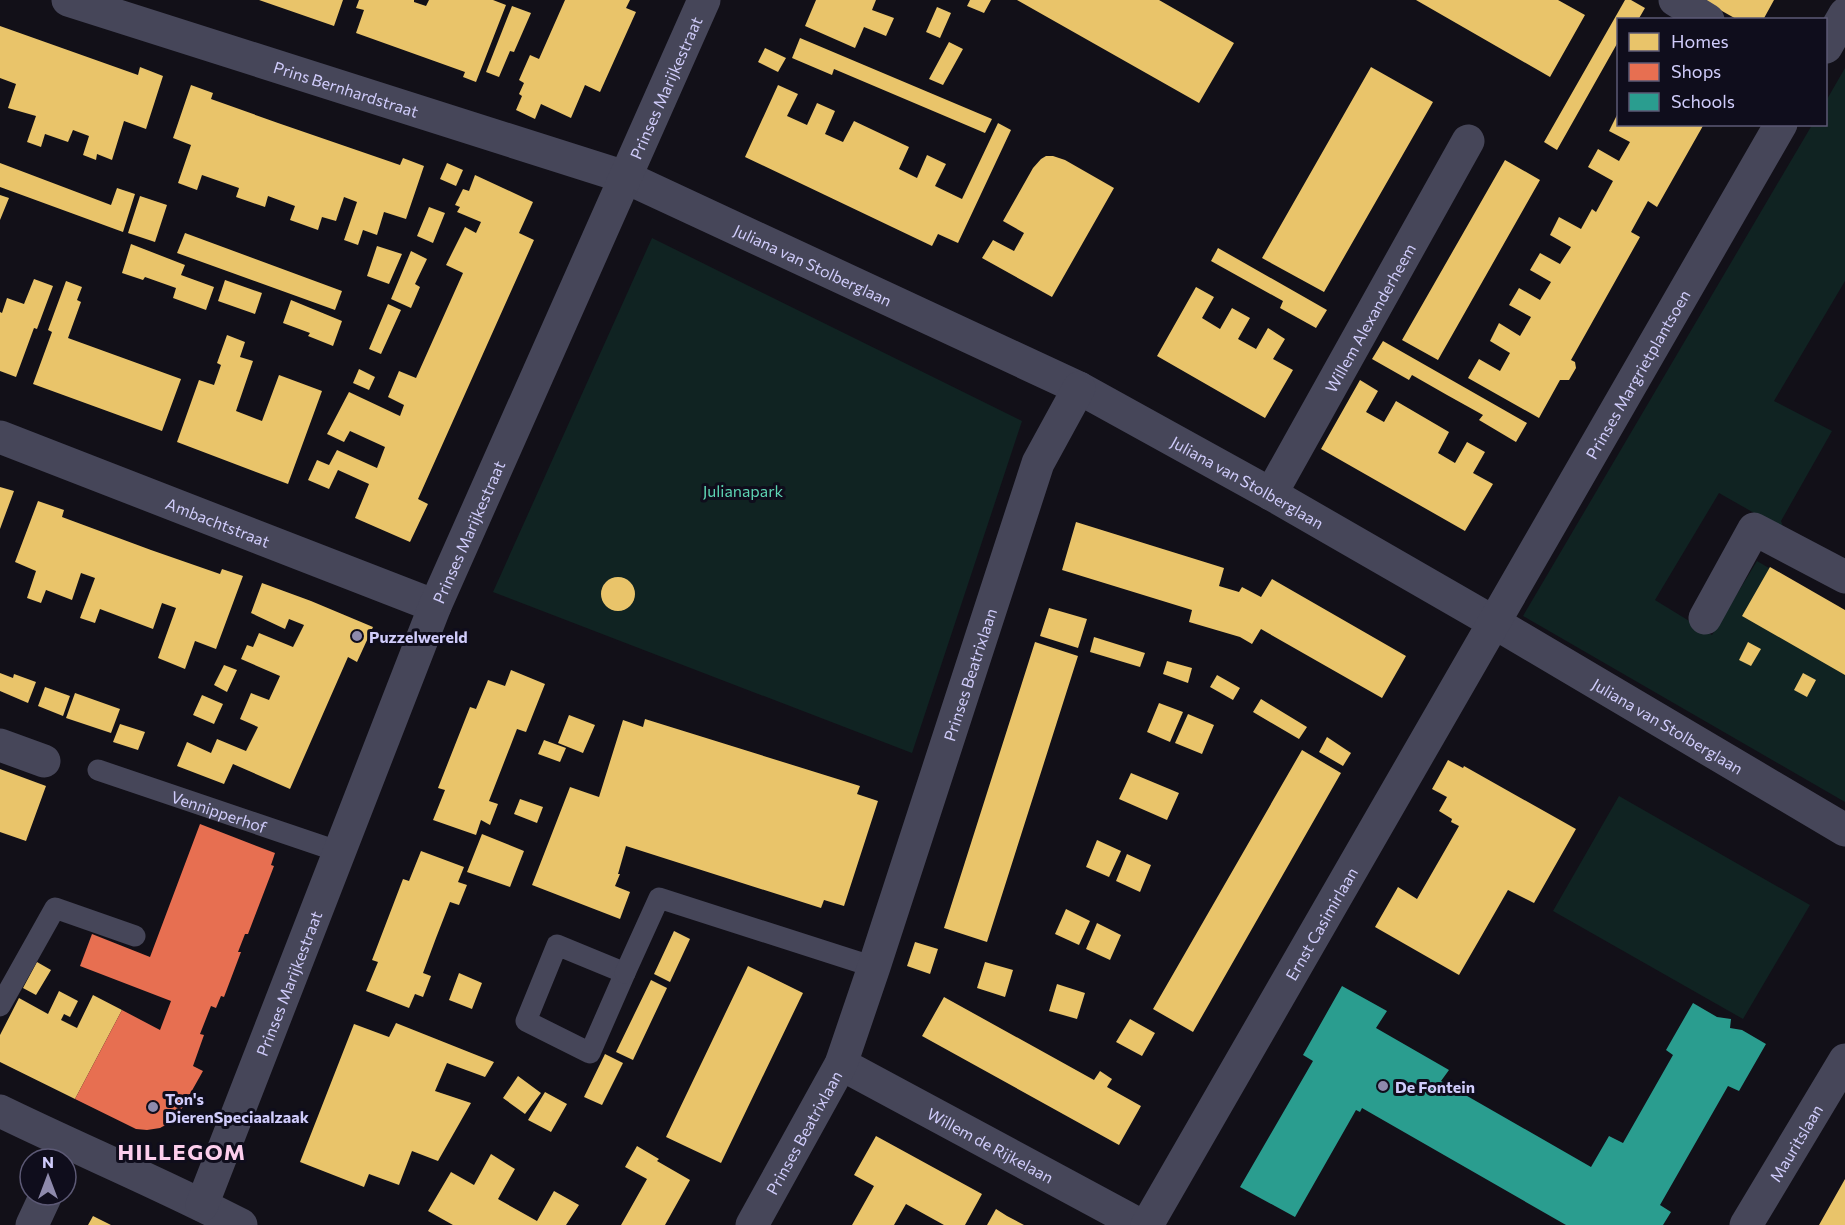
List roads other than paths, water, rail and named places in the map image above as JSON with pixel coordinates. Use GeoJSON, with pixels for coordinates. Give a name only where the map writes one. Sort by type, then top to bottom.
{"type":"FeatureCollection","features":[{"type":"Feature","properties":{"kind":"street","name":"Prins Bernhardstraat"},"geometry":{"type":"LineString","coordinates":[[68,0],[626,177]]}},
{"type":"Feature","properties":{"kind":"street","name":"Prinses Marijkestraat"},"geometry":{"type":"LineString","coordinates":[[202,1205],[435,606],[704,0]]}},
{"type":"Feature","properties":{"kind":"street"},"geometry":{"type":"LineString","coordinates":[[1675,0],[1705,18]]}},
{"type":"Feature","properties":{"kind":"street"},"geometry":{"type":"LineString","coordinates":[[1827,45],[1845,14]]}},
{"type":"Feature","properties":{"kind":"street","name":"Prinses Margrietplantsoen"},"geometry":{"type":"LineString","coordinates":[[1495,623],[1779,126]]}},
{"type":"Feature","properties":{"kind":"street","name":"Willem Alexanderheem"},"geometry":{"type":"LineString","coordinates":[[1271,494],[1468,141]]}},
{"type":"Feature","properties":{"kind":"street","name":"Juliana van Stolberglaan"},"geometry":{"type":"LineString","coordinates":[[626,177],[1079,388],[1271,494],[1495,623],[1845,830]]}},
{"type":"Feature","properties":{"kind":"street","name":"Prinses Beatrixlaan"},"geometry":{"type":"LineString","coordinates":[[752,1225],[841,1064],[1038,463],[1079,388]]}},
{"type":"Feature","properties":{"kind":"street","name":"Ambachtstraat"},"geometry":{"type":"LineString","coordinates":[[0,437],[435,606]]}},
{"type":"Feature","properties":{"kind":"street"},"geometry":{"type":"LineString","coordinates":[[1705,618],[1754,529],[1845,577]]}},
{"type":"Feature","properties":{"kind":"street","name":"Ernst Casimirlaan"},"geometry":{"type":"LineString","coordinates":[[1147,1225],[1495,623]]}},
{"type":"Feature","properties":{"kind":"street"},"geometry":{"type":"LineString","coordinates":[[0,746],[44,761]]}},
{"type":"Feature","properties":{"kind":"street","name":"Mauritslaan"},"geometry":{"type":"LineString","coordinates":[[1746,1225],[1845,1060]]}},
{"type":"Feature","properties":{"kind":"street","name":"Willem de Rijkelaan"},"geometry":{"type":"LineString","coordinates":[[841,1064],[1140,1225]]}},
{"type":"Feature","properties":{"kind":"street"},"geometry":{"type":"LineString","coordinates":[[0,1111],[59,1147]]}},
{"type":"Feature","properties":{"kind":"street"},"geometry":{"type":"LineString","coordinates":[[78,1156],[202,1205],[241,1225]]}},
{"type":"Feature","properties":{"kind":"street"},"geometry":{"type":"LineString","coordinates":[[32,1225],[40,1207]]}},
{"type":"Feature","properties":{"kind":"lane","name":"Vennipperhof"},"geometry":{"type":"LineString","coordinates":[[98,770],[340,852]]}},
{"type":"Feature","properties":{"kind":"lane"},"geometry":{"type":"LineString","coordinates":[[626,973],[557,945],[526,1021],[590,1053],[626,973],[659,897],[874,968]]}},
{"type":"Feature","properties":{"kind":"lane"},"geometry":{"type":"LineString","coordinates":[[0,1006],[55,908],[135,936]]}},
{"type":"Feature","properties":{"kind":"place","name":"Puzzelwereld"},"geometry":{"type":"Point","coordinates":[357,636]}},
{"type":"Feature","properties":{"kind":"place","name":"De Fontein"},"geometry":{"type":"Point","coordinates":[1383,1086]}},
{"type":"Feature","properties":{"kind":"place","name":"Ton's DierenSpeciaalzaak"},"geometry":{"type":"Point","coordinates":[153,1107]}},
{"type":"Feature","properties":{"kind":"district","name":"HILLEGOM"},"geometry":{"type":"Point","coordinates":[182,1151]}},
{"type":"Feature","properties":{"kind":"park label","name":"Julianapark"},"geometry":{"type":"Point","coordinates":[743,490]}}]}
